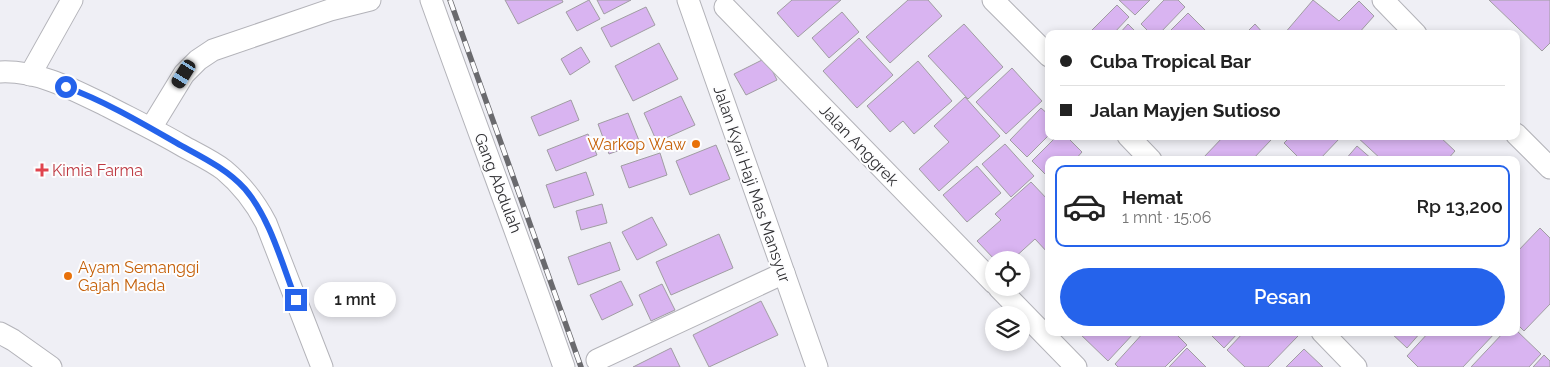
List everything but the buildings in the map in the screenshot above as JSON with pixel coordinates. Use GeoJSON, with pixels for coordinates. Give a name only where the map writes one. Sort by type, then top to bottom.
{"type":"FeatureCollection","features":[{"type":"Feature","properties":{"kind":"street"},"geometry":{"type":"LineString","coordinates":[[30,75],[72,0]]}},
{"type":"Feature","properties":{"kind":"street"},"geometry":{"type":"LineString","coordinates":[[151,128],[184,74],[198,60],[213,50],[330,10],[370,0]]}},
{"type":"Feature","properties":{"kind":"street","name":"Gang Abdulah"},"geometry":{"type":"LineString","coordinates":[[431,0],[524,252],[564,367]]}},
{"type":"Feature","properties":{"kind":"street","name":"Jalan Kyai Haji Mas Mansyur"},"geometry":{"type":"LineString","coordinates":[[688,0],[817,367]]}},
{"type":"Feature","properties":{"kind":"street"},"geometry":{"type":"LineString","coordinates":[[993,0],[1045,52]]}},
{"type":"Feature","properties":{"kind":"street"},"geometry":{"type":"LineString","coordinates":[[1383,0],[1412,30]]}},
{"type":"Feature","properties":{"kind":"street"},"geometry":{"type":"LineString","coordinates":[[698,32],[729,3]]}},
{"type":"Feature","properties":{"kind":"street","name":"Jalan Anggrek"},"geometry":{"type":"LineString","coordinates":[[729,3],[985,273]]}},
{"type":"Feature","properties":{"kind":"street"},"geometry":{"type":"LineString","coordinates":[[0,72],[14,72],[40,77],[79,92],[151,128],[222,169],[245,189],[258,207],[266,223],[322,367]]}},
{"type":"Feature","properties":{"kind":"street"},"geometry":{"type":"LineString","coordinates":[[1520,138],[1550,168]]}},
{"type":"Feature","properties":{"kind":"street"},"geometry":{"type":"LineString","coordinates":[[1132,140],[1147,156]]}},
{"type":"Feature","properties":{"kind":"street"},"geometry":{"type":"LineString","coordinates":[[597,360],[784,273]]}},
{"type":"Feature","properties":{"kind":"street"},"geometry":{"type":"LineString","coordinates":[[1007,296],[1045,335]]}},
{"type":"Feature","properties":{"kind":"street"},"geometry":{"type":"LineString","coordinates":[[0,333],[51,367]]}},
{"type":"Feature","properties":{"kind":"street"},"geometry":{"type":"LineString","coordinates":[[1046,336],[1076,367]]}},
{"type":"Feature","properties":{"kind":"street"},"geometry":{"type":"LineString","coordinates":[[1326,336],[1356,367]]}},
{"type":"Feature","properties":{"kind":"railway"},"geometry":{"type":"LineString","coordinates":[[450,0],[581,367]]}},
{"type":"Feature","properties":{"kind":"place","name":"Warkop Waw"},"geometry":{"type":"Point","coordinates":[696,144]}},
{"type":"Feature","properties":{"kind":"place","name":"Kimia Farma"},"geometry":{"type":"Point","coordinates":[42,170]}},
{"type":"Feature","properties":{"kind":"place","name":"Ayam Semanggi Gajah Mada"},"geometry":{"type":"Point","coordinates":[68,276]}},
{"type":"Feature","properties":{"kind":"route"},"geometry":{"type":"LineString","coordinates":[[66,87],[151,128],[222,169],[245,189],[258,207],[266,223],[296,300]]}}]}
